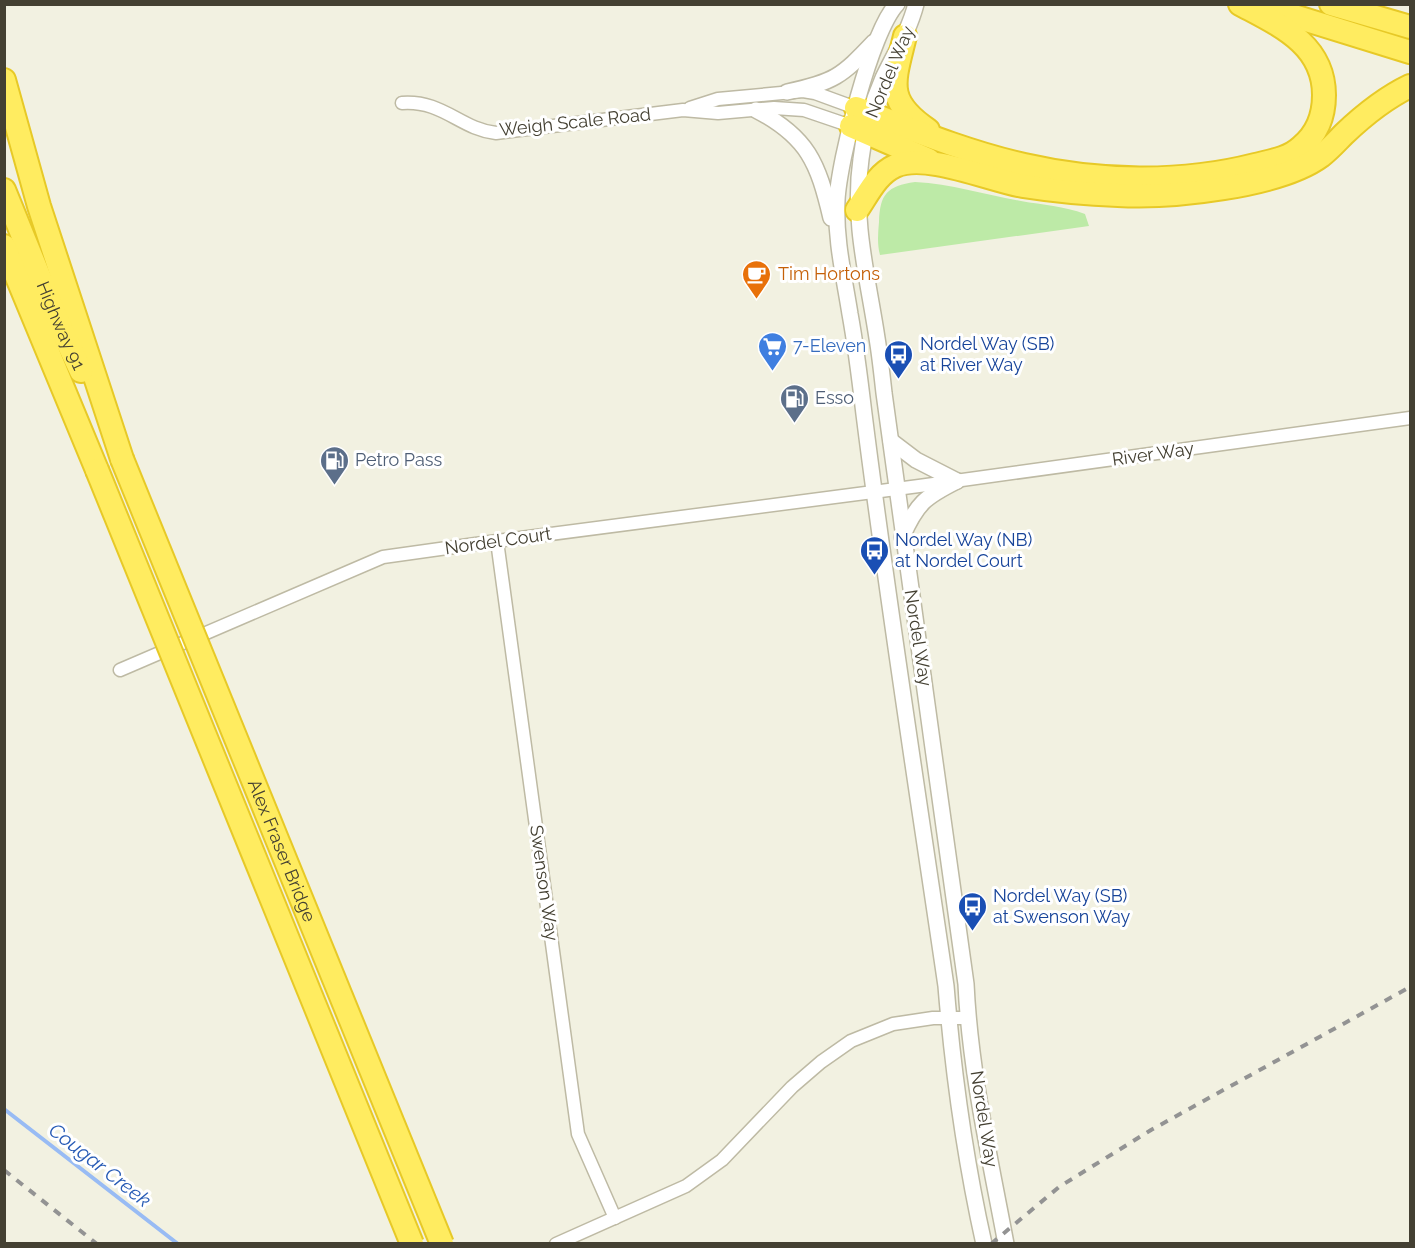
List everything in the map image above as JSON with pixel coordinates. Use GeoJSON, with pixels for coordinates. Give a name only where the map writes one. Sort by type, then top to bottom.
{"type":"FeatureCollection","features":[{"type":"Feature","properties":{"kind":"highway"},"geometry":{"type":"LineString","coordinates":[[861,120],[1047,170],[1128,177],[1215,172],[1287,156],[1308,141],[1320,121],[1324,91],[1320,69],[1301,41],[1281,26],[1240,4]]}},
{"type":"Feature","properties":{"kind":"highway"},"geometry":{"type":"LineString","coordinates":[[1255,4],[1410,52]]}},
{"type":"Feature","properties":{"kind":"highway"},"geometry":{"type":"LineString","coordinates":[[1331,4],[1410,27]]}},
{"type":"Feature","properties":{"kind":"highway"},"geometry":{"type":"LineString","coordinates":[[905,36],[895,77],[898,102],[914,120],[945,141]]}},
{"type":"Feature","properties":{"kind":"highway"},"geometry":{"type":"LineString","coordinates":[[4,80],[39,206],[122,459]]}},
{"type":"Feature","properties":{"kind":"highway"},"geometry":{"type":"LineString","coordinates":[[857,210],[885,171],[907,163],[918,162],[941,165],[1002,182],[1039,189],[1088,194],[1150,195],[1216,189],[1268,178],[1308,163],[1328,150],[1370,110],[1410,86]]}},
{"type":"Feature","properties":{"kind":"highway"},"geometry":{"type":"LineString","coordinates":[[4,117],[39,206]]}},
{"type":"Feature","properties":{"kind":"highway"},"geometry":{"type":"LineString","coordinates":[[861,120],[941,165]]}},
{"type":"Feature","properties":{"kind":"highway","name":"Highway 91"},"geometry":{"type":"LineString","coordinates":[[4,190],[58,322],[122,459]]}},
{"type":"Feature","properties":{"kind":"highway","name":"Highway 91"},"geometry":{"type":"LineString","coordinates":[[4,246],[97,470]]}},
{"type":"Feature","properties":{"kind":"highway"},"geometry":{"type":"LineString","coordinates":[[4,282],[26,332],[84,439]]}},
{"type":"Feature","properties":{"kind":"highway","name":"Alex Fraser Bridge"},"geometry":{"type":"LineString","coordinates":[[122,459],[442,1244]]}},
{"type":"Feature","properties":{"kind":"highway","name":"Alex Fraser Bridge"},"geometry":{"type":"LineString","coordinates":[[97,470],[412,1244]]}},
{"type":"Feature","properties":{"kind":"street","name":"Nordel Way"},"geometry":{"type":"LineString","coordinates":[[897,4],[891,10],[879,38],[861,120],[857,210],[877,337],[902,537],[926,692],[966,984],[968,1018],[1006,1244]]}},
{"type":"Feature","properties":{"kind":"street","name":"Nordel Way"},"geometry":{"type":"LineString","coordinates":[[916,4],[905,36],[861,120],[838,183],[838,244],[856,351],[917,796],[946,986],[948,1018],[967,1153],[984,1244]]}},
{"type":"Feature","properties":{"kind":"street"},"geometry":{"type":"LineString","coordinates":[[787,92],[835,78],[855,63],[879,38]]}},
{"type":"Feature","properties":{"kind":"street","name":"Weigh Scale Road"},"geometry":{"type":"LineString","coordinates":[[402,103],[429,104],[475,128],[496,133],[683,110],[718,99],[787,92],[815,93],[861,120]]}},
{"type":"Feature","properties":{"kind":"street","name":"Weigh Scale Road"},"geometry":{"type":"LineString","coordinates":[[683,110],[718,113],[789,108],[822,116],[861,120]]}},
{"type":"Feature","properties":{"kind":"street"},"geometry":{"type":"LineString","coordinates":[[756,110],[786,128],[807,149],[823,184],[838,244]]}},
{"type":"Feature","properties":{"kind":"street","name":"River Way"},"geometry":{"type":"LineString","coordinates":[[896,489],[1410,418]]}},
{"type":"Feature","properties":{"kind":"street"},"geometry":{"type":"LineString","coordinates":[[891,441],[916,460],[957,481]]}},
{"type":"Feature","properties":{"kind":"street"},"geometry":{"type":"LineString","coordinates":[[902,537],[909,521],[930,494],[957,481]]}},
{"type":"Feature","properties":{"kind":"street","name":"Nordel Court"},"geometry":{"type":"LineString","coordinates":[[120,670],[383,557],[896,489]]}},
{"type":"Feature","properties":{"kind":"street","name":"Swenson Way"},"geometry":{"type":"LineString","coordinates":[[496,541],[578,1134],[615,1218]]}},
{"type":"Feature","properties":{"kind":"street"},"geometry":{"type":"LineString","coordinates":[[556,1244],[686,1186],[722,1160],[792,1087],[821,1062],[851,1041],[893,1024],[933,1018],[968,1018]]}},
{"type":"Feature","properties":{"kind":"green space"},"geometry":{"type":"Polygon","coordinates":[[[915,182],[956,187],[1008,199],[1069,209],[1085,214],[1089,226],[880,255],[878,230],[883,198],[898,186],[915,182]]]}},
{"type":"Feature","properties":{"kind":"waterway","name":"Cougar Creek"},"geometry":{"type":"LineString","coordinates":[[4,1109],[178,1244]]}},
{"type":"Feature","properties":{"kind":"railway"},"geometry":{"type":"LineString","coordinates":[[991,1244],[1059,1187],[1151,1130],[1410,987]]}},
{"type":"Feature","properties":{"kind":"railway"},"geometry":{"type":"LineString","coordinates":[[4,1170],[97,1244]]}},
{"type":"Feature","properties":{"kind":"place","name":"Tim Hortons"},"geometry":{"type":"Point","coordinates":[757,300]}},
{"type":"Feature","properties":{"kind":"place","name":"7-Eleven"},"geometry":{"type":"Point","coordinates":[772,372]}},
{"type":"Feature","properties":{"kind":"place","name":"Nordel Way (SB) at River Way"},"geometry":{"type":"Point","coordinates":[899,380]}},
{"type":"Feature","properties":{"kind":"place","name":"Esso"},"geometry":{"type":"Point","coordinates":[794,424]}},
{"type":"Feature","properties":{"kind":"place","name":"Petro Pass"},"geometry":{"type":"Point","coordinates":[334,486]}},
{"type":"Feature","properties":{"kind":"place","name":"Nordel Way (NB) at Nordel Court"},"geometry":{"type":"Point","coordinates":[874,576]}},
{"type":"Feature","properties":{"kind":"place","name":"Nordel Way (SB) at Swenson Way"},"geometry":{"type":"Point","coordinates":[972,932]}}]}
